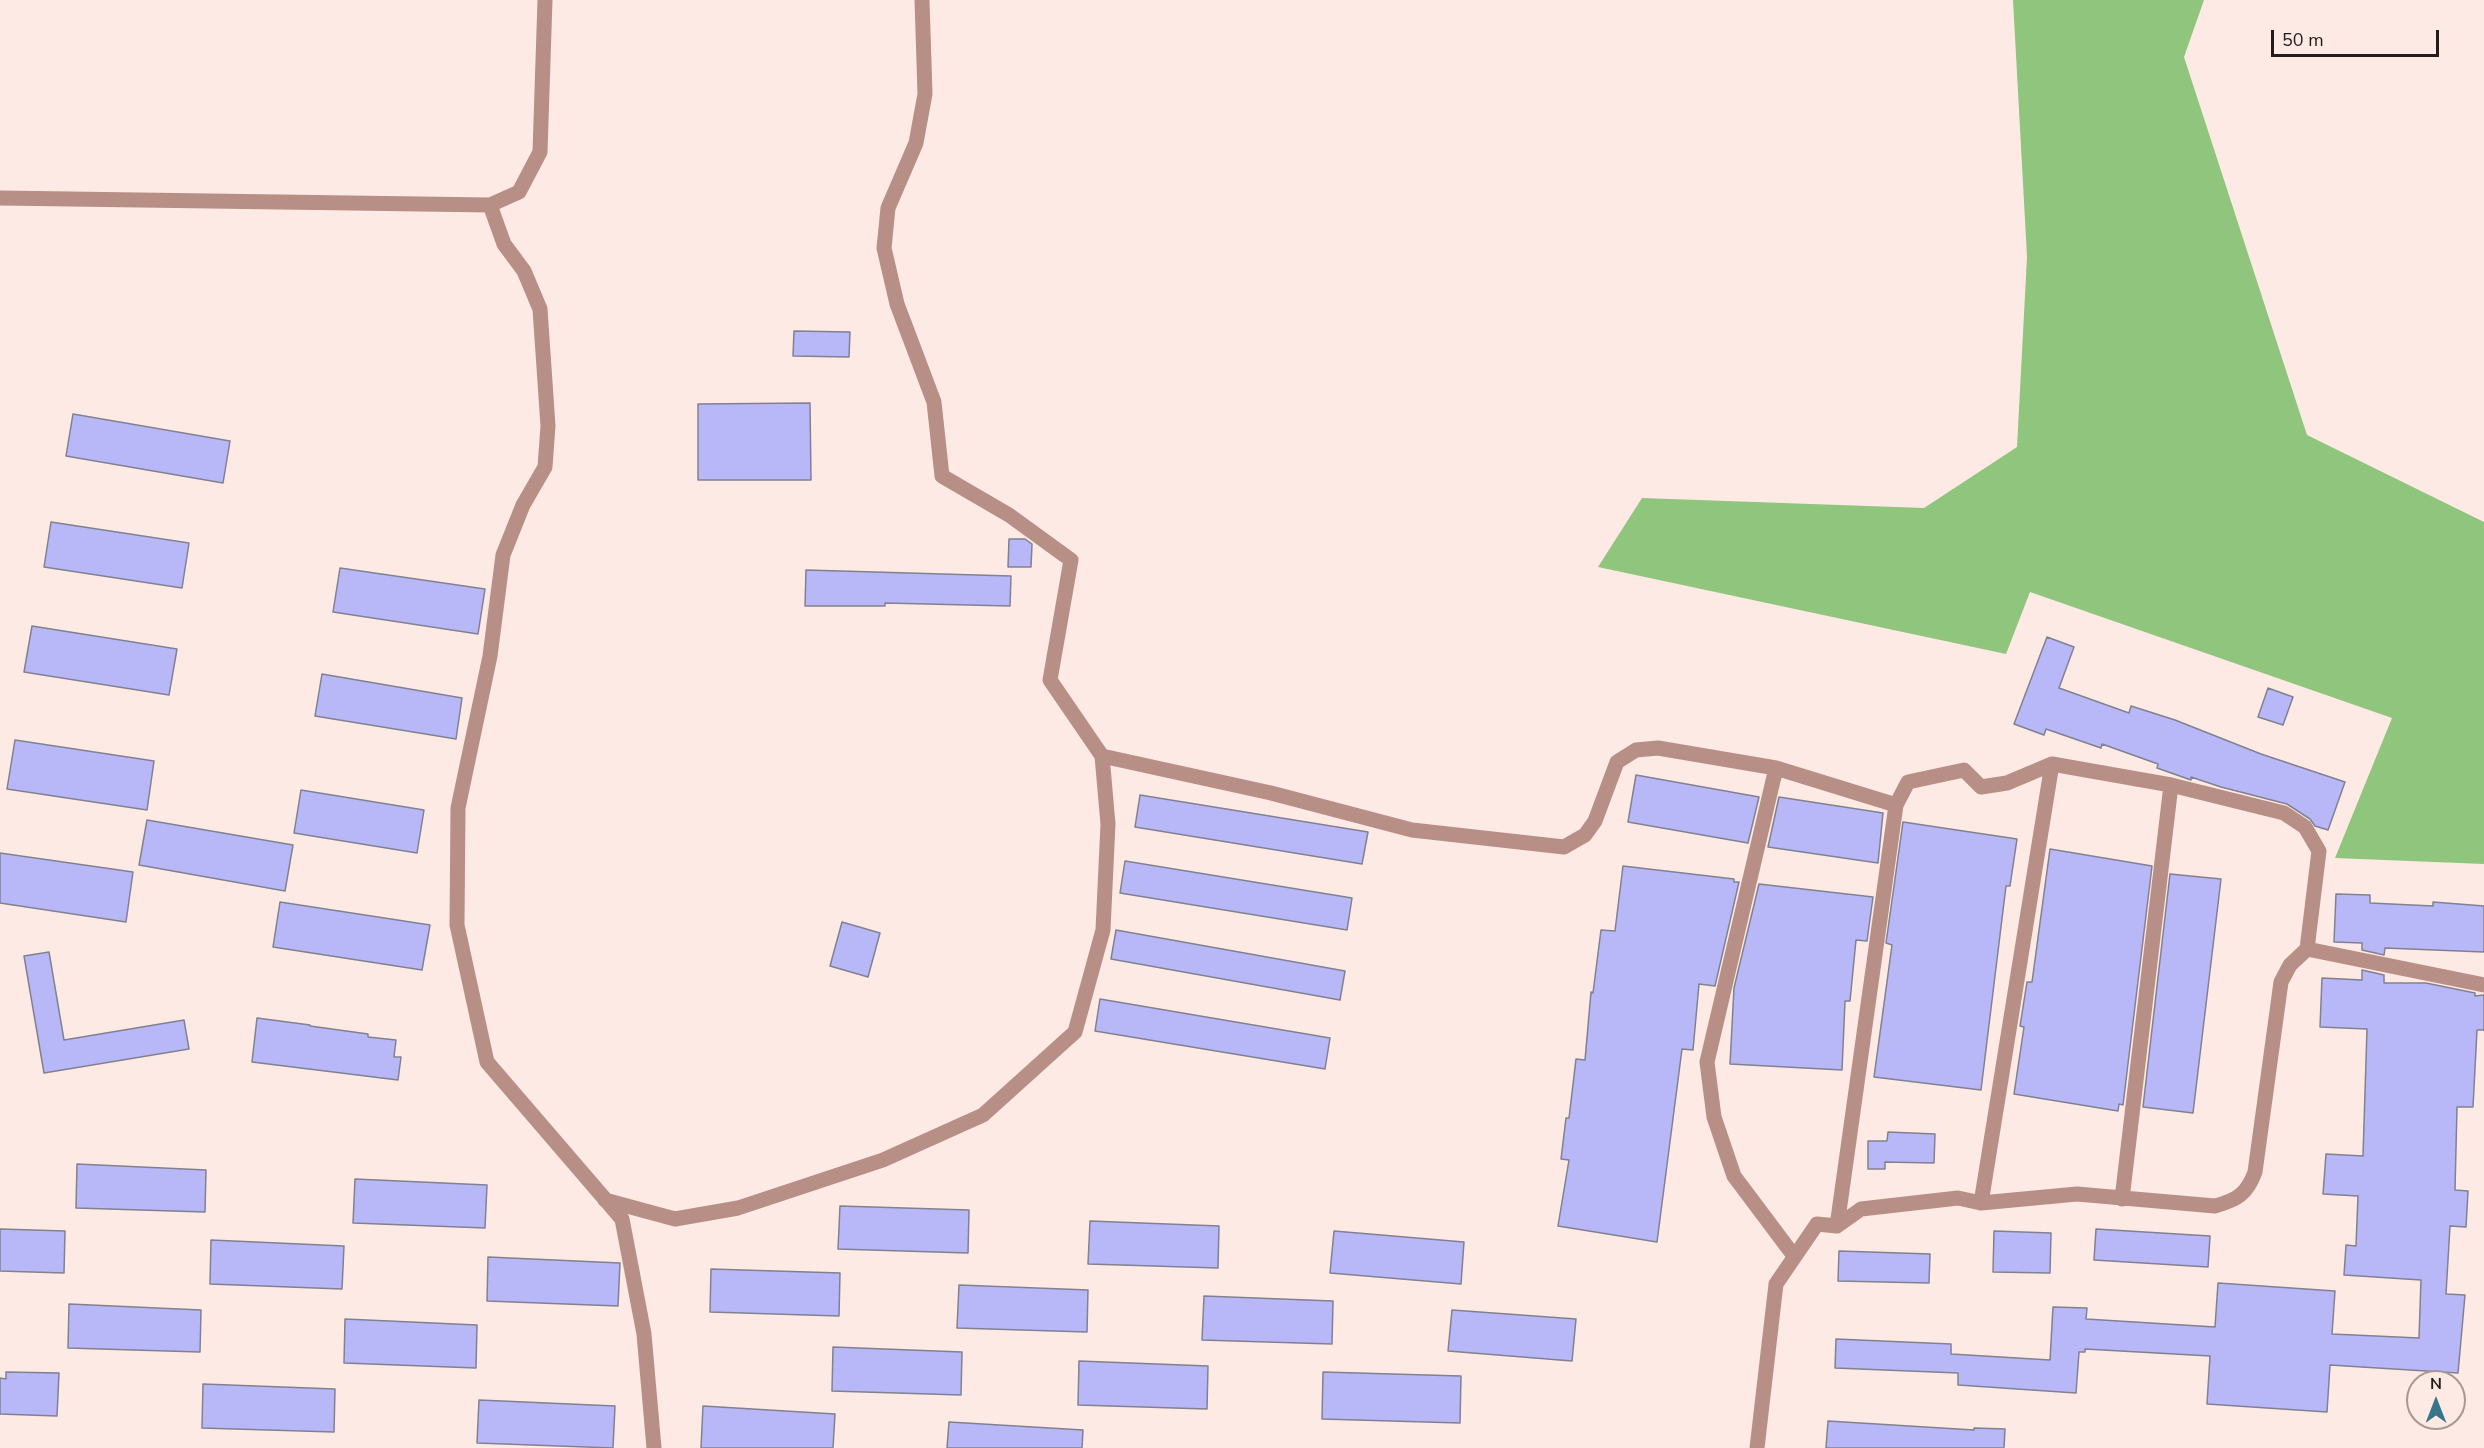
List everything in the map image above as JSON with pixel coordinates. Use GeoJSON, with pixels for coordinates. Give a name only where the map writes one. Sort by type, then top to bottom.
{"type":"FeatureCollection","features":[{"type":"Feature","properties":{"kind":"street"},"geometry":{"type":"LineString","coordinates":[[0,198],[490,205],[519,192],[540,152],[545,0]]}},
{"type":"Feature","properties":{"kind":"street"},"geometry":{"type":"LineString","coordinates":[[605,1200],[675,1219],[738,1209],[883,1160],[983,1115],[1075,1032],[1103,930],[1108,824],[1102,756],[1050,680],[1071,560],[1009,514],[942,476],[934,402],[897,304],[885,248],[888,208],[916,143],[925,94],[922,0]]}},
{"type":"Feature","properties":{"kind":"street"},"geometry":{"type":"LineString","coordinates":[[490,205],[504,244],[524,271],[540,309],[548,426],[545,467],[523,505],[503,555],[490,656],[458,808],[457,925],[487,1062],[622,1219],[644,1334],[654,1448]]}},
{"type":"Feature","properties":{"kind":"street"},"geometry":{"type":"LineString","coordinates":[[1102,756],[1271,793],[1412,830],[1564,846],[1585,835],[1595,821],[1617,762],[1636,750],[1658,748],[1776,768],[1896,805]]}},
{"type":"Feature","properties":{"kind":"street"},"geometry":{"type":"LineString","coordinates":[[1981,1203],[2052,764]]}},
{"type":"Feature","properties":{"kind":"street"},"geometry":{"type":"LineString","coordinates":[[1757,1448],[1776,1284],[1817,1224],[1837,1226],[1861,1209],[1958,1198],[1981,1203],[2076,1194],[2215,1206],[2231,1202],[2249,1188],[2255,1172],[2281,982],[2290,965],[2307,949],[2319,851],[2305,827],[2284,813],[2171,785],[2052,764],[2007,783],[1981,787],[1964,770],[1908,782],[1896,805],[1837,1226]]}},
{"type":"Feature","properties":{"kind":"street"},"geometry":{"type":"LineString","coordinates":[[1776,768],[1707,1062],[1714,1117],[1734,1176],[1794,1256]]}},
{"type":"Feature","properties":{"kind":"street"},"geometry":{"type":"LineString","coordinates":[[2122,1199],[2171,785]]}},
{"type":"Feature","properties":{"kind":"street"},"geometry":{"type":"LineString","coordinates":[[2307,949],[2484,985]]}},
{"type":"Feature","properties":{"kind":"green space"},"geometry":{"type":"Polygon","coordinates":[[[2013,0],[2204,0],[2184,57],[2307,435],[2484,522],[2484,864],[2335,858],[2392,718],[2030,592],[2006,654],[1598,567],[1642,498],[1924,508],[2017,447],[2027,257],[2013,0]]]}},
{"type":"Feature","properties":{"kind":"building"},"geometry":{"type":"Polygon","coordinates":[[[794,331],[850,332],[849,357],[793,356],[794,331]]]}},
{"type":"Feature","properties":{"kind":"building"},"geometry":{"type":"Polygon","coordinates":[[[810,403],[811,480],[698,480],[698,404],[810,403]]]}},
{"type":"Feature","properties":{"kind":"building"},"geometry":{"type":"Polygon","coordinates":[[[73,414],[230,441],[223,483],[66,456],[73,414]]]}},
{"type":"Feature","properties":{"kind":"building"},"geometry":{"type":"Polygon","coordinates":[[[51,522],[189,543],[182,588],[44,567],[51,522]]]}},
{"type":"Feature","properties":{"kind":"building"},"geometry":{"type":"Polygon","coordinates":[[[1009,539],[1025,539],[1032,544],[1031,567],[1008,567],[1009,539]]]}},
{"type":"Feature","properties":{"kind":"building"},"geometry":{"type":"Polygon","coordinates":[[[340,568],[485,589],[478,634],[333,612],[340,568]]]}},
{"type":"Feature","properties":{"kind":"building"},"geometry":{"type":"Polygon","coordinates":[[[806,570],[1011,576],[1010,606],[885,603],[885,606],[805,606],[806,570]]]}},
{"type":"Feature","properties":{"kind":"building"},"geometry":{"type":"Polygon","coordinates":[[[32,626],[177,649],[169,695],[24,672],[32,626]]]}},
{"type":"Feature","properties":{"kind":"building"},"geometry":{"type":"Polygon","coordinates":[[[2047,637],[2074,647],[2059,688],[2129,713],[2131,706],[2175,720],[2261,754],[2345,782],[2328,830],[2315,826],[2310,819],[2287,804],[2191,777],[2191,780],[2157,768],[2158,764],[2102,744],[2101,748],[2046,729],[2044,735],[2014,724],[2047,637]]]}},
{"type":"Feature","properties":{"kind":"building"},"geometry":{"type":"Polygon","coordinates":[[[322,674],[462,698],[456,739],[315,716],[322,674]]]}},
{"type":"Feature","properties":{"kind":"building"},"geometry":{"type":"Polygon","coordinates":[[[2268,688],[2293,697],[2283,725],[2258,717],[2268,688]]]}},
{"type":"Feature","properties":{"kind":"building"},"geometry":{"type":"Polygon","coordinates":[[[15,740],[154,761],[147,810],[7,789],[15,740]]]}},
{"type":"Feature","properties":{"kind":"building"},"geometry":{"type":"Polygon","coordinates":[[[1636,775],[1759,797],[1748,843],[1628,822],[1636,775]]]}},
{"type":"Feature","properties":{"kind":"building"},"geometry":{"type":"Polygon","coordinates":[[[301,790],[424,810],[417,853],[294,833],[301,790]]]}},
{"type":"Feature","properties":{"kind":"building"},"geometry":{"type":"Polygon","coordinates":[[[1140,795],[1368,832],[1362,864],[1135,827],[1140,795]]]}},
{"type":"Feature","properties":{"kind":"building"},"geometry":{"type":"Polygon","coordinates":[[[1779,797],[1883,813],[1878,863],[1768,847],[1779,797]]]}},
{"type":"Feature","properties":{"kind":"building"},"geometry":{"type":"Polygon","coordinates":[[[147,820],[293,845],[285,891],[139,865],[147,820]]]}},
{"type":"Feature","properties":{"kind":"building"},"geometry":{"type":"Polygon","coordinates":[[[1903,822],[2017,839],[2010,886],[2006,886],[1981,1090],[1874,1077],[1892,945],[1886,943],[1903,822]]]}},
{"type":"Feature","properties":{"kind":"building"},"geometry":{"type":"Polygon","coordinates":[[[2050,849],[2152,866],[2123,1105],[2119,1104],[2118,1111],[2014,1094],[2024,1027],[2020,1026],[2027,982],[2032,982],[2050,849]]]}},
{"type":"Feature","properties":{"kind":"building"},"geometry":{"type":"Polygon","coordinates":[[[0,853],[133,872],[126,922],[0,903],[0,853]]]}},
{"type":"Feature","properties":{"kind":"building"},"geometry":{"type":"Polygon","coordinates":[[[1125,861],[1352,898],[1347,930],[1120,893],[1125,861]]]}},
{"type":"Feature","properties":{"kind":"building"},"geometry":{"type":"Polygon","coordinates":[[[1623,866],[1734,879],[1734,882],[1739,882],[1715,986],[1699,984],[1693,1050],[1682,1049],[1657,1242],[1558,1226],[1569,1160],[1561,1159],[1566,1118],[1569,1118],[1576,1059],[1585,1060],[1591,992],[1593,993],[1601,930],[1615,931],[1623,866]]]}},
{"type":"Feature","properties":{"kind":"building"},"geometry":{"type":"Polygon","coordinates":[[[2170,874],[2221,879],[2193,1113],[2143,1107],[2170,874]]]}},
{"type":"Feature","properties":{"kind":"building"},"geometry":{"type":"Polygon","coordinates":[[[1759,884],[1873,897],[1867,941],[1856,940],[1850,1001],[1845,1001],[1842,1070],[1730,1064],[1734,988],[1759,884]]]}},
{"type":"Feature","properties":{"kind":"building"},"geometry":{"type":"Polygon","coordinates":[[[2336,894],[2370,895],[2370,903],[2433,906],[2433,902],[2484,906],[2484,952],[2385,948],[2384,955],[2362,950],[2362,943],[2334,942],[2336,894]]]}},
{"type":"Feature","properties":{"kind":"building"},"geometry":{"type":"Polygon","coordinates":[[[280,902],[430,925],[422,970],[273,947],[280,902]]]}},
{"type":"Feature","properties":{"kind":"building"},"geometry":{"type":"Polygon","coordinates":[[[842,922],[880,933],[868,977],[830,966],[842,922]]]}},
{"type":"Feature","properties":{"kind":"building"},"geometry":{"type":"Polygon","coordinates":[[[1116,930],[1345,971],[1340,1000],[1111,959],[1116,930]]]}},
{"type":"Feature","properties":{"kind":"building"},"geometry":{"type":"Polygon","coordinates":[[[49,952],[64,1040],[184,1020],[189,1049],[44,1073],[24,956],[49,952]]]}},
{"type":"Feature","properties":{"kind":"building"},"geometry":{"type":"Polygon","coordinates":[[[2362,970],[2384,975],[2384,983],[2426,983],[2475,993],[2475,996],[2484,995],[2484,1030],[2477,1030],[2473,1107],[2457,1107],[2455,1190],[2468,1191],[2466,1227],[2450,1226],[2446,1294],[2465,1295],[2458,1370],[2410,1370],[2330,1365],[2327,1412],[2207,1404],[2210,1356],[2085,1349],[2085,1352],[2079,1352],[2076,1393],[1958,1385],[1958,1373],[1835,1368],[1836,1339],[1951,1344],[1951,1354],[2050,1360],[2053,1307],[2087,1308],[2086,1319],[2215,1327],[2218,1283],[2335,1291],[2332,1334],[2419,1338],[2421,1280],[2344,1275],[2346,1245],[2356,1246],[2358,1196],[2323,1194],[2326,1154],[2363,1156],[2367,1029],[2320,1027],[2322,978],[2362,980],[2362,970]]]}},
{"type":"Feature","properties":{"kind":"building"},"geometry":{"type":"Polygon","coordinates":[[[1100,999],[1330,1038],[1325,1069],[1095,1031],[1100,999]]]}},
{"type":"Feature","properties":{"kind":"building"},"geometry":{"type":"Polygon","coordinates":[[[257,1018],[396,1040],[394,1057],[401,1057],[398,1080],[252,1062],[257,1018]]]}},
{"type":"Feature","properties":{"kind":"building"},"geometry":{"type":"Polygon","coordinates":[[[1888,1132],[1935,1134],[1934,1163],[1885,1162],[1885,1169],[1868,1169],[1868,1141],[1887,1141],[1888,1132]]]}},
{"type":"Feature","properties":{"kind":"building"},"geometry":{"type":"Polygon","coordinates":[[[77,1164],[206,1170],[205,1212],[76,1208],[77,1164]]]}},
{"type":"Feature","properties":{"kind":"building"},"geometry":{"type":"Polygon","coordinates":[[[355,1179],[487,1185],[485,1228],[353,1223],[355,1179]]]}},
{"type":"Feature","properties":{"kind":"building"},"geometry":{"type":"Polygon","coordinates":[[[840,1206],[969,1210],[968,1253],[838,1249],[840,1206]]]}},
{"type":"Feature","properties":{"kind":"building"},"geometry":{"type":"Polygon","coordinates":[[[1090,1221],[1219,1226],[1218,1268],[1088,1264],[1090,1221]]]}},
{"type":"Feature","properties":{"kind":"building"},"geometry":{"type":"Polygon","coordinates":[[[0,1229],[65,1231],[64,1273],[0,1271],[0,1229]]]}},
{"type":"Feature","properties":{"kind":"building"},"geometry":{"type":"Polygon","coordinates":[[[2096,1229],[2210,1236],[2208,1267],[2094,1260],[2096,1229]]]}},
{"type":"Feature","properties":{"kind":"building"},"geometry":{"type":"Polygon","coordinates":[[[1334,1231],[1464,1242],[1461,1284],[1330,1273],[1334,1231]]]}},
{"type":"Feature","properties":{"kind":"building"},"geometry":{"type":"Polygon","coordinates":[[[1994,1231],[2051,1233],[2050,1273],[1993,1272],[1994,1231]]]}},
{"type":"Feature","properties":{"kind":"building"},"geometry":{"type":"Polygon","coordinates":[[[211,1240],[344,1246],[342,1289],[210,1284],[211,1240]]]}},
{"type":"Feature","properties":{"kind":"building"},"geometry":{"type":"Polygon","coordinates":[[[1839,1251],[1930,1254],[1929,1283],[1838,1281],[1839,1251]]]}},
{"type":"Feature","properties":{"kind":"building"},"geometry":{"type":"Polygon","coordinates":[[[488,1257],[620,1263],[618,1306],[487,1301],[488,1257]]]}},
{"type":"Feature","properties":{"kind":"building"},"geometry":{"type":"Polygon","coordinates":[[[711,1269],[840,1273],[839,1316],[710,1312],[711,1269]]]}},
{"type":"Feature","properties":{"kind":"building"},"geometry":{"type":"Polygon","coordinates":[[[959,1285],[1088,1290],[1087,1332],[957,1328],[959,1285]]]}},
{"type":"Feature","properties":{"kind":"building"},"geometry":{"type":"Polygon","coordinates":[[[1204,1296],[1333,1301],[1332,1344],[1202,1340],[1204,1296]]]}},
{"type":"Feature","properties":{"kind":"building"},"geometry":{"type":"Polygon","coordinates":[[[69,1304],[201,1310],[200,1352],[68,1348],[69,1304]]]}},
{"type":"Feature","properties":{"kind":"building"},"geometry":{"type":"Polygon","coordinates":[[[1452,1310],[1576,1319],[1572,1361],[1448,1351],[1452,1310]]]}},
{"type":"Feature","properties":{"kind":"building"},"geometry":{"type":"Polygon","coordinates":[[[345,1319],[477,1325],[476,1368],[344,1363],[345,1319]]]}},
{"type":"Feature","properties":{"kind":"building"},"geometry":{"type":"Polygon","coordinates":[[[833,1347],[962,1352],[961,1395],[832,1391],[833,1347]]]}},
{"type":"Feature","properties":{"kind":"building"},"geometry":{"type":"Polygon","coordinates":[[[1079,1361],[1208,1366],[1207,1409],[1078,1405],[1079,1361]]]}},
{"type":"Feature","properties":{"kind":"building"},"geometry":{"type":"Polygon","coordinates":[[[6,1372],[59,1373],[57,1416],[0,1414],[0,1378],[6,1379],[6,1372]]]}},
{"type":"Feature","properties":{"kind":"building"},"geometry":{"type":"Polygon","coordinates":[[[1323,1372],[1461,1376],[1460,1423],[1322,1419],[1323,1372]]]}},
{"type":"Feature","properties":{"kind":"building"},"geometry":{"type":"Polygon","coordinates":[[[203,1384],[335,1389],[334,1432],[202,1428],[203,1384]]]}},
{"type":"Feature","properties":{"kind":"building"},"geometry":{"type":"Polygon","coordinates":[[[479,1400],[615,1406],[613,1448],[477,1443],[479,1400]]]}},
{"type":"Feature","properties":{"kind":"building"},"geometry":{"type":"Polygon","coordinates":[[[703,1406],[835,1414],[833,1448],[701,1448],[703,1406]]]}},
{"type":"Feature","properties":{"kind":"building"},"geometry":{"type":"Polygon","coordinates":[[[1828,1421],[1974,1430],[1974,1428],[2005,1429],[2004,1448],[1826,1448],[1828,1421]]]}},
{"type":"Feature","properties":{"kind":"building"},"geometry":{"type":"Polygon","coordinates":[[[949,1422],[1083,1430],[1082,1448],[947,1448],[949,1422]]]}}]}
